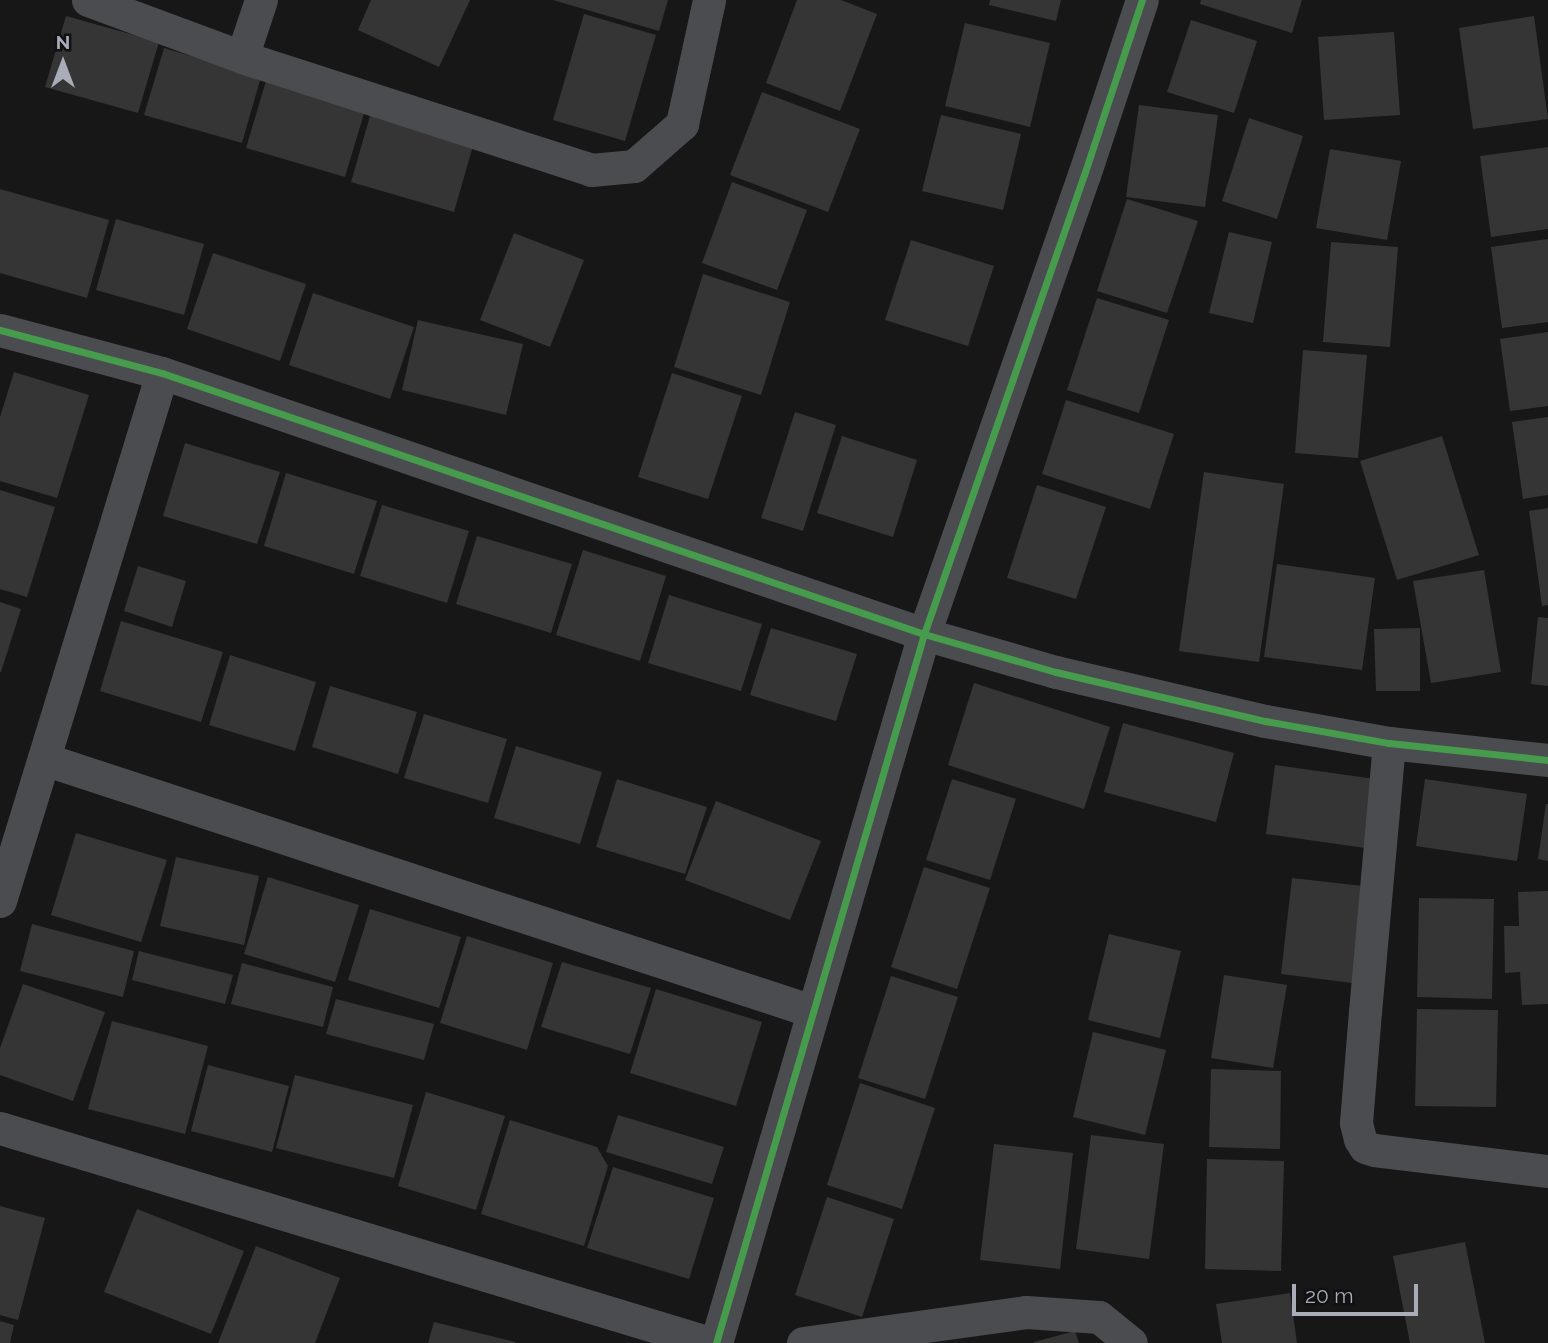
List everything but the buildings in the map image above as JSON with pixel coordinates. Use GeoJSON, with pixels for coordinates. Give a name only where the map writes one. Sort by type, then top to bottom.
{"type":"FeatureCollection","features":[{"type":"Feature","properties":{"kind":"street"},"geometry":{"type":"LineString","coordinates":[[88,0],[242,57],[590,170],[634,166],[682,124],[709,0]]}},
{"type":"Feature","properties":{"kind":"street"},"geometry":{"type":"LineString","coordinates":[[242,57],[261,0]]}},
{"type":"Feature","properties":{"kind":"street"},"geometry":{"type":"LineString","coordinates":[[716,1343],[924,634],[1142,0]]}},
{"type":"Feature","properties":{"kind":"street"},"geometry":{"type":"LineString","coordinates":[[0,330],[162,373],[924,634],[1069,675],[1265,721],[1389,743],[1548,760]]}},
{"type":"Feature","properties":{"kind":"street"},"geometry":{"type":"LineString","coordinates":[[0,901],[162,373]]}},
{"type":"Feature","properties":{"kind":"street"},"geometry":{"type":"LineString","coordinates":[[1389,743],[1356,1123],[1360,1139],[1365,1147],[1374,1150],[1548,1171]]}},
{"type":"Feature","properties":{"kind":"street"},"geometry":{"type":"LineString","coordinates":[[44,759],[812,1012]]}},
{"type":"Feature","properties":{"kind":"street"},"geometry":{"type":"LineString","coordinates":[[0,1128],[710,1343]]}},
{"type":"Feature","properties":{"kind":"street"},"geometry":{"type":"LineString","coordinates":[[803,1343],[1026,1312],[1099,1317],[1131,1343]]}},
{"type":"Feature","properties":{"kind":"cycle path"},"geometry":{"type":"LineString","coordinates":[[716,1343],[924,634],[1142,0]]}},
{"type":"Feature","properties":{"kind":"cycle path"},"geometry":{"type":"LineString","coordinates":[[0,330],[162,373],[924,634],[1056,672],[1265,721],[1389,743],[1548,760]]}}]}
